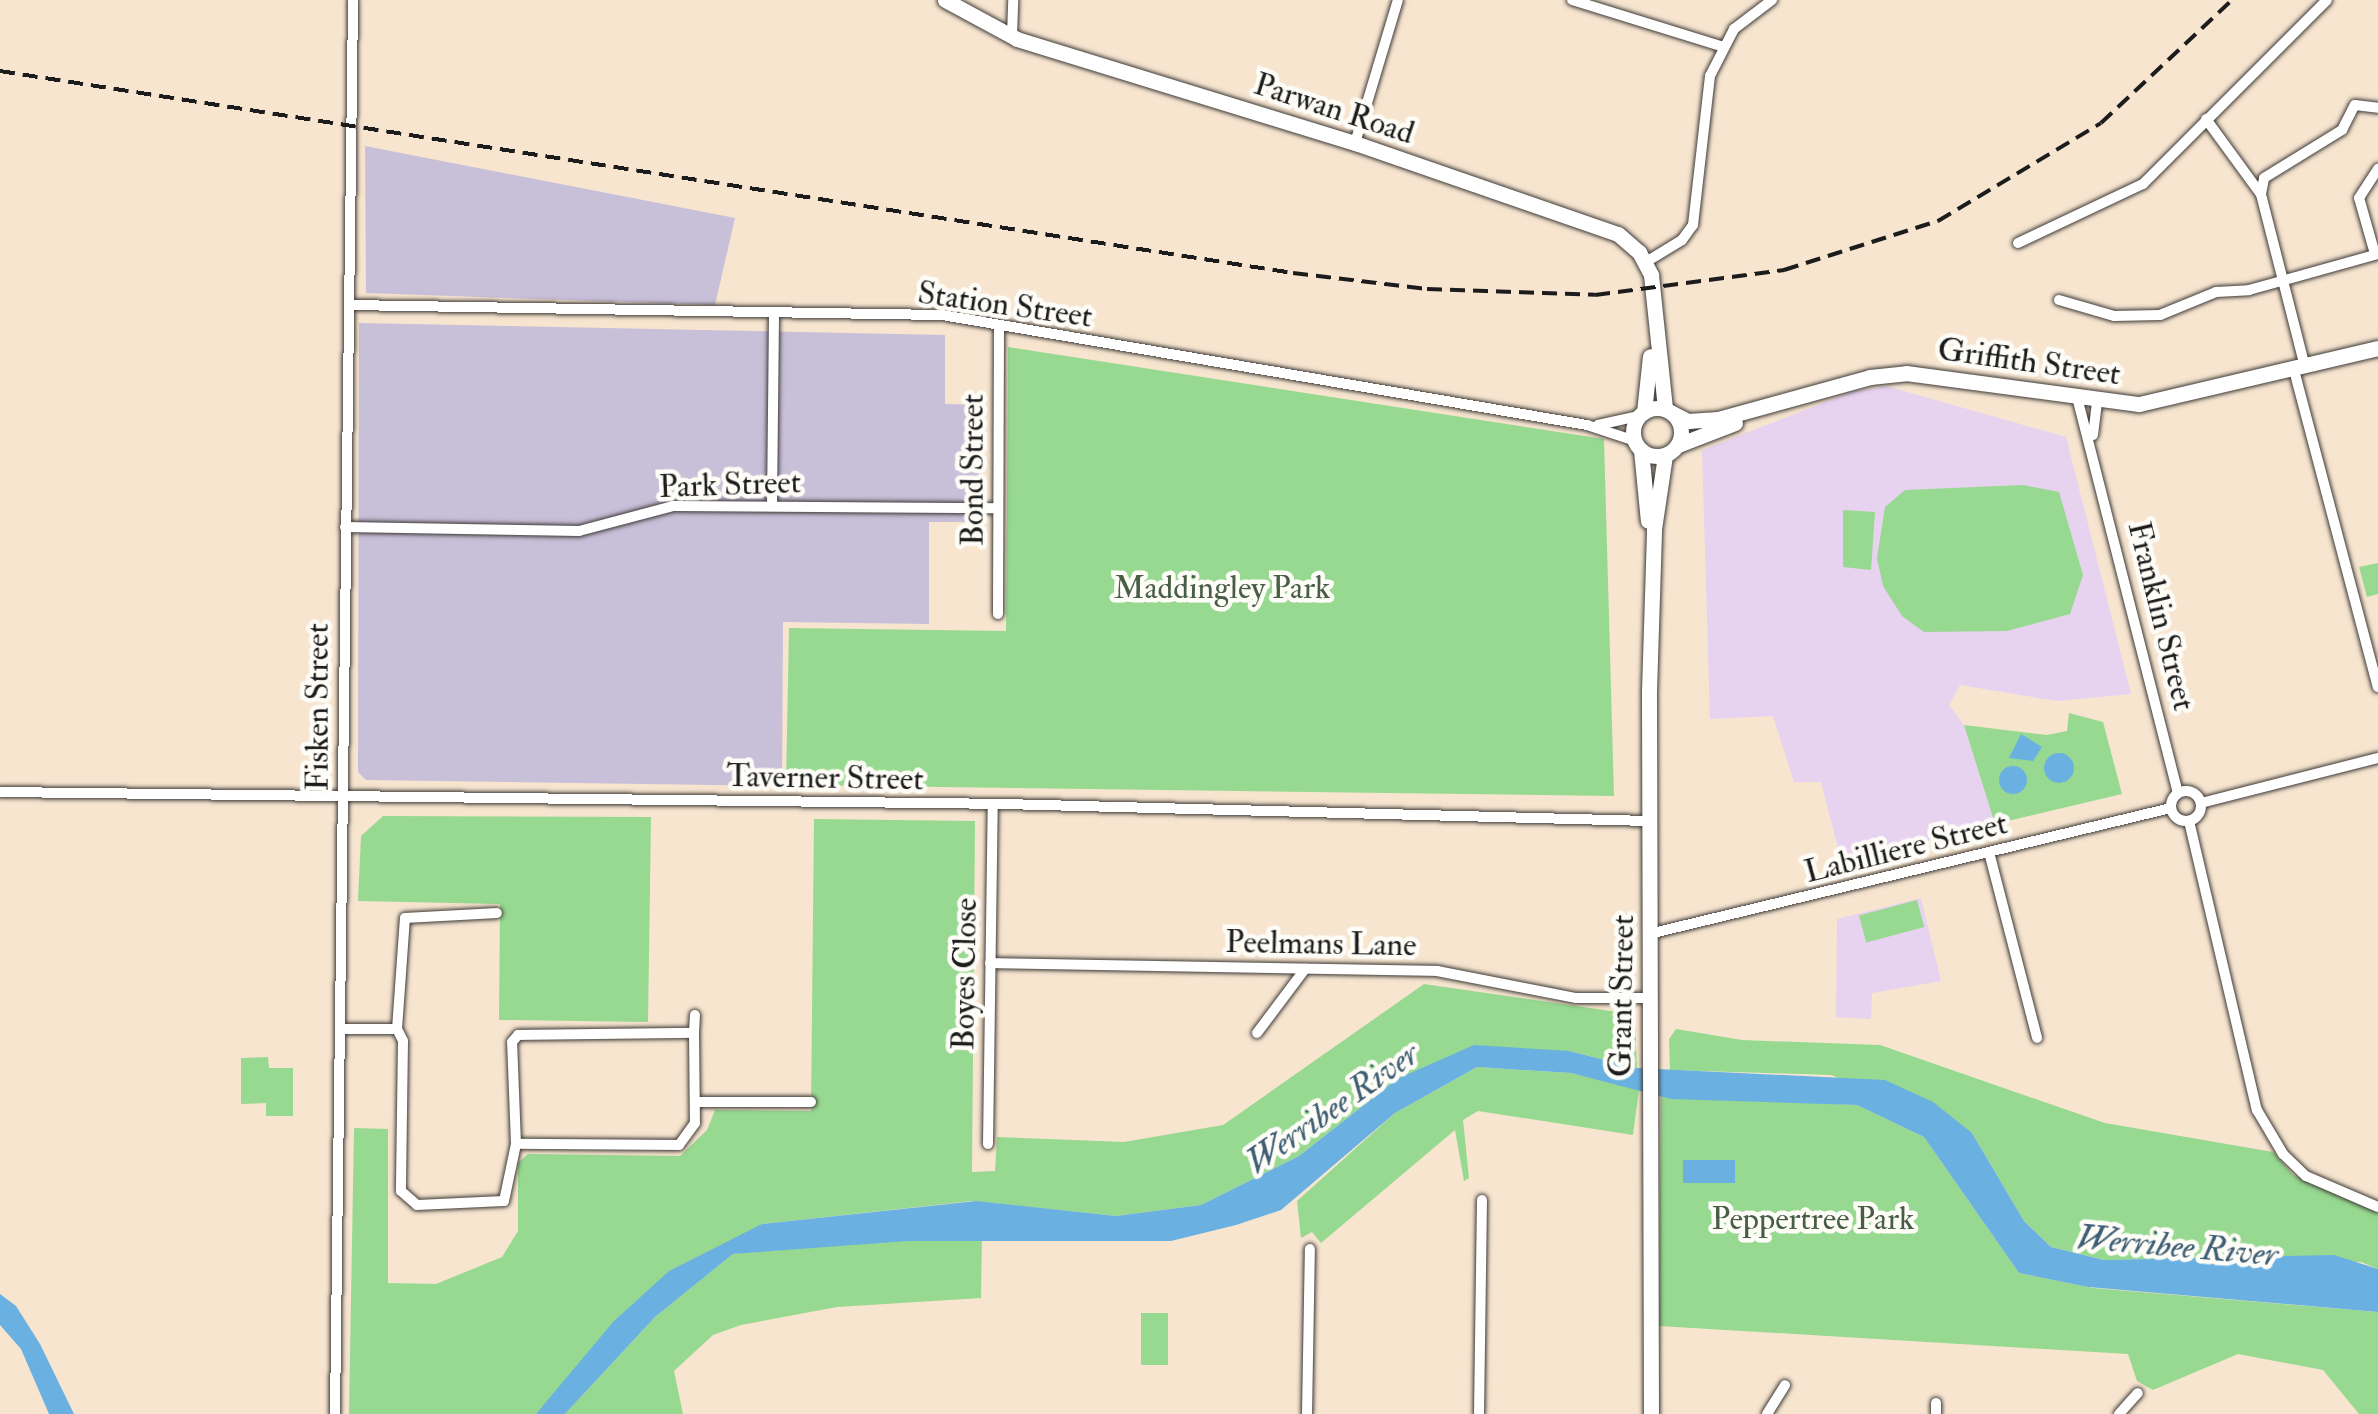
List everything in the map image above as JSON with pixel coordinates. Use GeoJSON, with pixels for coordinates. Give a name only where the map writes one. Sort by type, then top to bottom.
{"type":"FeatureCollection","features":[{"type":"Feature","properties":{"kind":"main road","name":"Parwan Road"},"geometry":{"type":"LineString","coordinates":[[945,0],[1012,36],[1355,142],[1604,227],[1646,262]]}},
{"type":"Feature","properties":{"kind":"main road"},"geometry":{"type":"LineString","coordinates":[[1646,262],[1669,411]]}},
{"type":"Feature","properties":{"kind":"main road"},"geometry":{"type":"LineString","coordinates":[[1642,414],[1654,318]]}},
{"type":"Feature","properties":{"kind":"main road","name":"Griffith Street"},"geometry":{"type":"LineString","coordinates":[[1642,414],[1669,411],[1688,421],[1718,419],[1848,383],[1924,374],[2097,402],[2182,399],[2378,348]]}},
{"type":"Feature","properties":{"kind":"main road","name":"Griffith Street"},"geometry":{"type":"LineString","coordinates":[[1672,450],[1848,383]]}},
{"type":"Feature","properties":{"kind":"main road","name":"Grant Street"},"geometry":{"type":"LineString","coordinates":[[1651,580],[1672,450],[1681,429],[1669,411]]}},
{"type":"Feature","properties":{"kind":"main road","name":"Grant Street"},"geometry":{"type":"LineString","coordinates":[[1642,414],[1638,445],[1651,580],[1653,934],[1647,1108],[1650,1414]]}},
{"type":"Feature","properties":{"kind":"main road"},"geometry":{"type":"LineString","coordinates":[[1638,445],[1672,450]]}},
{"type":"Feature","properties":{"kind":"street","name":"Fisken Street"},"geometry":{"type":"LineString","coordinates":[[335,1414],[353,0]]}},
{"type":"Feature","properties":{"kind":"street"},"geometry":{"type":"LineString","coordinates":[[1012,36],[1013,0]]}},
{"type":"Feature","properties":{"kind":"street"},"geometry":{"type":"LineString","coordinates":[[1355,142],[1398,0]]}},
{"type":"Feature","properties":{"kind":"street"},"geometry":{"type":"LineString","coordinates":[[1572,0],[1724,48]]}},
{"type":"Feature","properties":{"kind":"street"},"geometry":{"type":"LineString","coordinates":[[1646,262],[1682,240],[1693,225],[1704,100],[1734,28],[1772,0]]}},
{"type":"Feature","properties":{"kind":"street"},"geometry":{"type":"LineString","coordinates":[[2018,243],[2130,194],[2326,0]]}},
{"type":"Feature","properties":{"kind":"street"},"geometry":{"type":"LineString","coordinates":[[2261,194],[2264,178],[2298,153],[2342,130],[2355,106],[2378,108]]}},
{"type":"Feature","properties":{"kind":"street"},"geometry":{"type":"LineString","coordinates":[[2206,119],[2261,194],[2299,368],[2378,687]]}},
{"type":"Feature","properties":{"kind":"street"},"geometry":{"type":"LineString","coordinates":[[2059,300],[2141,318],[2376,254],[2359,198],[2378,169]]}},
{"type":"Feature","properties":{"kind":"street","name":"Station Street"},"geometry":{"type":"LineString","coordinates":[[348,305],[942,316],[1587,425],[1638,445]]}},
{"type":"Feature","properties":{"kind":"street"},"geometry":{"type":"LineString","coordinates":[[772,506],[774,314]]}},
{"type":"Feature","properties":{"kind":"street","name":"Bond Street"},"geometry":{"type":"LineString","coordinates":[[998,614],[1000,326]]}},
{"type":"Feature","properties":{"kind":"street","name":"Franklin Street"},"geometry":{"type":"LineString","coordinates":[[2078,400],[2178,792]]}},
{"type":"Feature","properties":{"kind":"street","name":"Franklin Street"},"geometry":{"type":"LineString","coordinates":[[2094,451],[2097,402]]}},
{"type":"Feature","properties":{"kind":"street","name":"Station Street"},"geometry":{"type":"LineString","coordinates":[[1587,425],[1642,414]]}},
{"type":"Feature","properties":{"kind":"street","name":"Park Street"},"geometry":{"type":"LineString","coordinates":[[345,526],[579,531],[673,506],[998,508]]}},
{"type":"Feature","properties":{"kind":"street"},"geometry":{"type":"LineString","coordinates":[[2189,821],[2201,803],[2378,758]]}},
{"type":"Feature","properties":{"kind":"street"},"geometry":{"type":"LineString","coordinates":[[2201,803],[2190,791],[2178,792],[2170,808],[2189,821],[2267,1130],[2306,1176],[2378,1207]]}},
{"type":"Feature","properties":{"kind":"street","name":"Taverner Street"},"geometry":{"type":"LineString","coordinates":[[0,792],[993,805],[1650,821]]}},
{"type":"Feature","properties":{"kind":"street","name":"Boyes Close"},"geometry":{"type":"LineString","coordinates":[[988,1144],[993,805]]}},
{"type":"Feature","properties":{"kind":"street","name":"Labilliere Street"},"geometry":{"type":"LineString","coordinates":[[1653,934],[2170,808]]}},
{"type":"Feature","properties":{"kind":"street"},"geometry":{"type":"LineString","coordinates":[[1989,852],[2037,1038]]}},
{"type":"Feature","properties":{"kind":"street"},"geometry":{"type":"LineString","coordinates":[[497,913],[405,918],[398,1030],[406,1202],[504,1201],[516,1144],[512,1042],[518,1035],[694,1034]]}},
{"type":"Feature","properties":{"kind":"street","name":"Peelmans Lane"},"geometry":{"type":"LineString","coordinates":[[990,963],[1437,971],[1576,998],[1648,998]]}},
{"type":"Feature","properties":{"kind":"street"},"geometry":{"type":"LineString","coordinates":[[1257,1033],[1306,969]]}},
{"type":"Feature","properties":{"kind":"street"},"geometry":{"type":"LineString","coordinates":[[516,1144],[667,1148],[689,1138],[696,1102],[695,1015]]}},
{"type":"Feature","properties":{"kind":"street"},"geometry":{"type":"LineString","coordinates":[[341,1029],[398,1030]]}},
{"type":"Feature","properties":{"kind":"street"},"geometry":{"type":"LineString","coordinates":[[696,1102],[811,1102]]}},
{"type":"Feature","properties":{"kind":"street"},"geometry":{"type":"LineString","coordinates":[[1480,1414],[1482,1200]]}},
{"type":"Feature","properties":{"kind":"street"},"geometry":{"type":"LineString","coordinates":[[1307,1414],[1310,1249]]}},
{"type":"Feature","properties":{"kind":"street"},"geometry":{"type":"LineString","coordinates":[[1767,1414],[1785,1385]]}},
{"type":"Feature","properties":{"kind":"street"},"geometry":{"type":"LineString","coordinates":[[2120,1414],[2138,1393]]}},
{"type":"Feature","properties":{"kind":"shaded area"},"geometry":{"type":"Polygon","coordinates":[[[365,146],[735,218],[715,305],[366,293],[365,146]]]}},
{"type":"Feature","properties":{"kind":"shaded area"},"geometry":{"type":"Polygon","coordinates":[[[359,323],[945,335],[945,404],[982,405],[982,522],[929,522],[929,624],[783,622],[782,786],[366,780],[358,772],[359,323]]]}},
{"type":"Feature","properties":{"kind":"shaded area"},"geometry":{"type":"Polygon","coordinates":[[[1886,386],[2066,437],[2131,694],[2057,701],[1960,685],[1949,705],[1964,725],[1995,824],[1842,863],[1821,782],[1794,782],[1773,716],[1710,719],[1702,450],[1851,392],[1886,386]]]}},
{"type":"Feature","properties":{"kind":"shaded area"},"geometry":{"type":"Polygon","coordinates":[[[1921,898],[1941,981],[1872,993],[1871,1019],[1836,1017],[1837,919],[1921,898]]]}},
{"type":"Feature","properties":{"kind":"green space","name":"Maddingley Park"},"geometry":{"type":"Polygon","coordinates":[[[1008,347],[1604,439],[1614,796],[786,785],[789,628],[1006,631],[1008,347]]]}},
{"type":"Feature","properties":{"kind":"green space"},"geometry":{"type":"Polygon","coordinates":[[[2023,485],[2059,492],[2083,575],[2070,614],[2007,631],[1924,632],[1902,616],[1883,586],[1877,558],[1885,507],[1905,490],[2023,485]]]}},
{"type":"Feature","properties":{"kind":"green space"},"geometry":{"type":"Polygon","coordinates":[[[1843,510],[1875,512],[1871,570],[1843,567],[1843,510]]]}},
{"type":"Feature","properties":{"kind":"green space"},"geometry":{"type":"Polygon","coordinates":[[[2378,563],[2378,594],[2367,597],[2359,567],[2378,563]]]}},
{"type":"Feature","properties":{"kind":"green space"},"geometry":{"type":"Polygon","coordinates":[[[2069,713],[2103,722],[2122,794],[1995,824],[1964,725],[2047,735],[2067,731],[2069,713]]]}},
{"type":"Feature","properties":{"kind":"green space"},"geometry":{"type":"Polygon","coordinates":[[[383,816],[651,817],[648,1022],[499,1020],[500,904],[358,901],[361,836],[383,816]]]}},
{"type":"Feature","properties":{"kind":"green space"},"geometry":{"type":"Polygon","coordinates":[[[814,819],[975,821],[972,1172],[995,1171],[997,1137],[1124,1142],[1223,1125],[1424,984],[1618,1012],[1635,1021],[1637,1068],[1569,1051],[1397,1079],[1299,1156],[1201,1205],[1116,1216],[972,1201],[762,1224],[577,1370],[536,1414],[349,1414],[354,1128],[388,1129],[388,1283],[436,1284],[502,1257],[518,1231],[518,1163],[528,1154],[680,1156],[707,1130],[715,1110],[811,1111],[814,819]]]}},
{"type":"Feature","properties":{"kind":"green space"},"geometry":{"type":"Polygon","coordinates":[[[1917,900],[1924,927],[1866,943],[1859,916],[1917,900]]]}},
{"type":"Feature","properties":{"kind":"green space"},"geometry":{"type":"Polygon","coordinates":[[[1676,1029],[1742,1040],[1880,1045],[2105,1123],[2273,1152],[2293,1175],[2378,1213],[2378,1269],[2361,1262],[2243,1258],[2104,1260],[2051,1247],[2024,1221],[1972,1133],[1831,1075],[1670,1070],[1669,1039],[1676,1029]]]}},
{"type":"Feature","properties":{"kind":"green space"},"geometry":{"type":"Polygon","coordinates":[[[268,1057],[269,1068],[293,1068],[293,1116],[266,1116],[266,1103],[241,1104],[241,1058],[268,1057]]]}},
{"type":"Feature","properties":{"kind":"green space"},"geometry":{"type":"Polygon","coordinates":[[[1477,1067],[1571,1073],[1639,1089],[1633,1135],[1478,1111],[1463,1120],[1469,1178],[1464,1181],[1455,1130],[1321,1243],[1312,1232],[1301,1238],[1297,1201],[1395,1113],[1477,1067]]]}},
{"type":"Feature","properties":{"kind":"green space","name":"Peppertree Park"},"geometry":{"type":"Polygon","coordinates":[[[1661,1096],[1857,1105],[1924,1137],[2019,1273],[2093,1288],[2378,1312],[2378,1414],[2359,1414],[2323,1370],[2238,1354],[2153,1390],[2137,1381],[2128,1354],[1659,1326],[1661,1096]]]}},
{"type":"Feature","properties":{"kind":"green space"},"geometry":{"type":"Polygon","coordinates":[[[982,1232],[981,1298],[837,1307],[741,1325],[713,1335],[674,1371],[683,1414],[565,1414],[655,1317],[733,1254],[982,1232]]]}},
{"type":"Feature","properties":{"kind":"green space"},"geometry":{"type":"Polygon","coordinates":[[[1141,1313],[1168,1313],[1168,1365],[1141,1365],[1141,1313]]]}},
{"type":"Feature","properties":{"kind":"water"},"geometry":{"type":"Polygon","coordinates":[[[2021,734],[2042,747],[2033,761],[2009,758],[2021,734]]]}},
{"type":"Feature","properties":{"kind":"water"},"geometry":{"type":"Polygon","coordinates":[[[2059,753],[2070,757],[2074,768],[2070,779],[2059,783],[2048,779],[2044,768],[2048,757],[2059,753]]]}},
{"type":"Feature","properties":{"kind":"water"},"geometry":{"type":"Polygon","coordinates":[[[2013,766],[2023,770],[2027,780],[2023,790],[2013,794],[2003,790],[1999,780],[2003,770],[2013,766]]]}},
{"type":"Feature","properties":{"kind":"water"},"geometry":{"type":"Polygon","coordinates":[[[1474,1045],[1569,1051],[1637,1068],[1885,1080],[1933,1102],[1972,1133],[2024,1221],[2051,1247],[2104,1260],[2334,1255],[2378,1269],[2378,1312],[2088,1287],[2019,1273],[1924,1137],[1857,1105],[1671,1099],[1571,1073],[1477,1067],[1395,1113],[1281,1210],[1236,1225],[1171,1241],[908,1241],[733,1254],[655,1317],[565,1414],[536,1414],[613,1322],[669,1271],[762,1224],[976,1201],[1116,1216],[1201,1205],[1299,1156],[1397,1079],[1474,1045]]]}},
{"type":"Feature","properties":{"kind":"water"},"geometry":{"type":"Polygon","coordinates":[[[1683,1160],[1735,1160],[1735,1183],[1683,1183],[1683,1160]]]}},
{"type":"Feature","properties":{"kind":"water"},"geometry":{"type":"Polygon","coordinates":[[[0,1294],[16,1306],[40,1344],[74,1414],[49,1414],[21,1349],[0,1325],[0,1294]]]}},
{"type":"Feature","properties":{"kind":"railway"},"geometry":{"type":"LineString","coordinates":[[0,71],[1293,273],[1427,289],[1595,295],[1784,270],[1938,221],[2101,123],[2232,0]]}},
{"type":"Feature","properties":{"kind":"water label","name":"Werribee River"},"geometry":{"type":"Point","coordinates":[1332,1108]}},
{"type":"Feature","properties":{"kind":"water label","name":"Werribee River"},"geometry":{"type":"Point","coordinates":[2177,1246]}}]}
